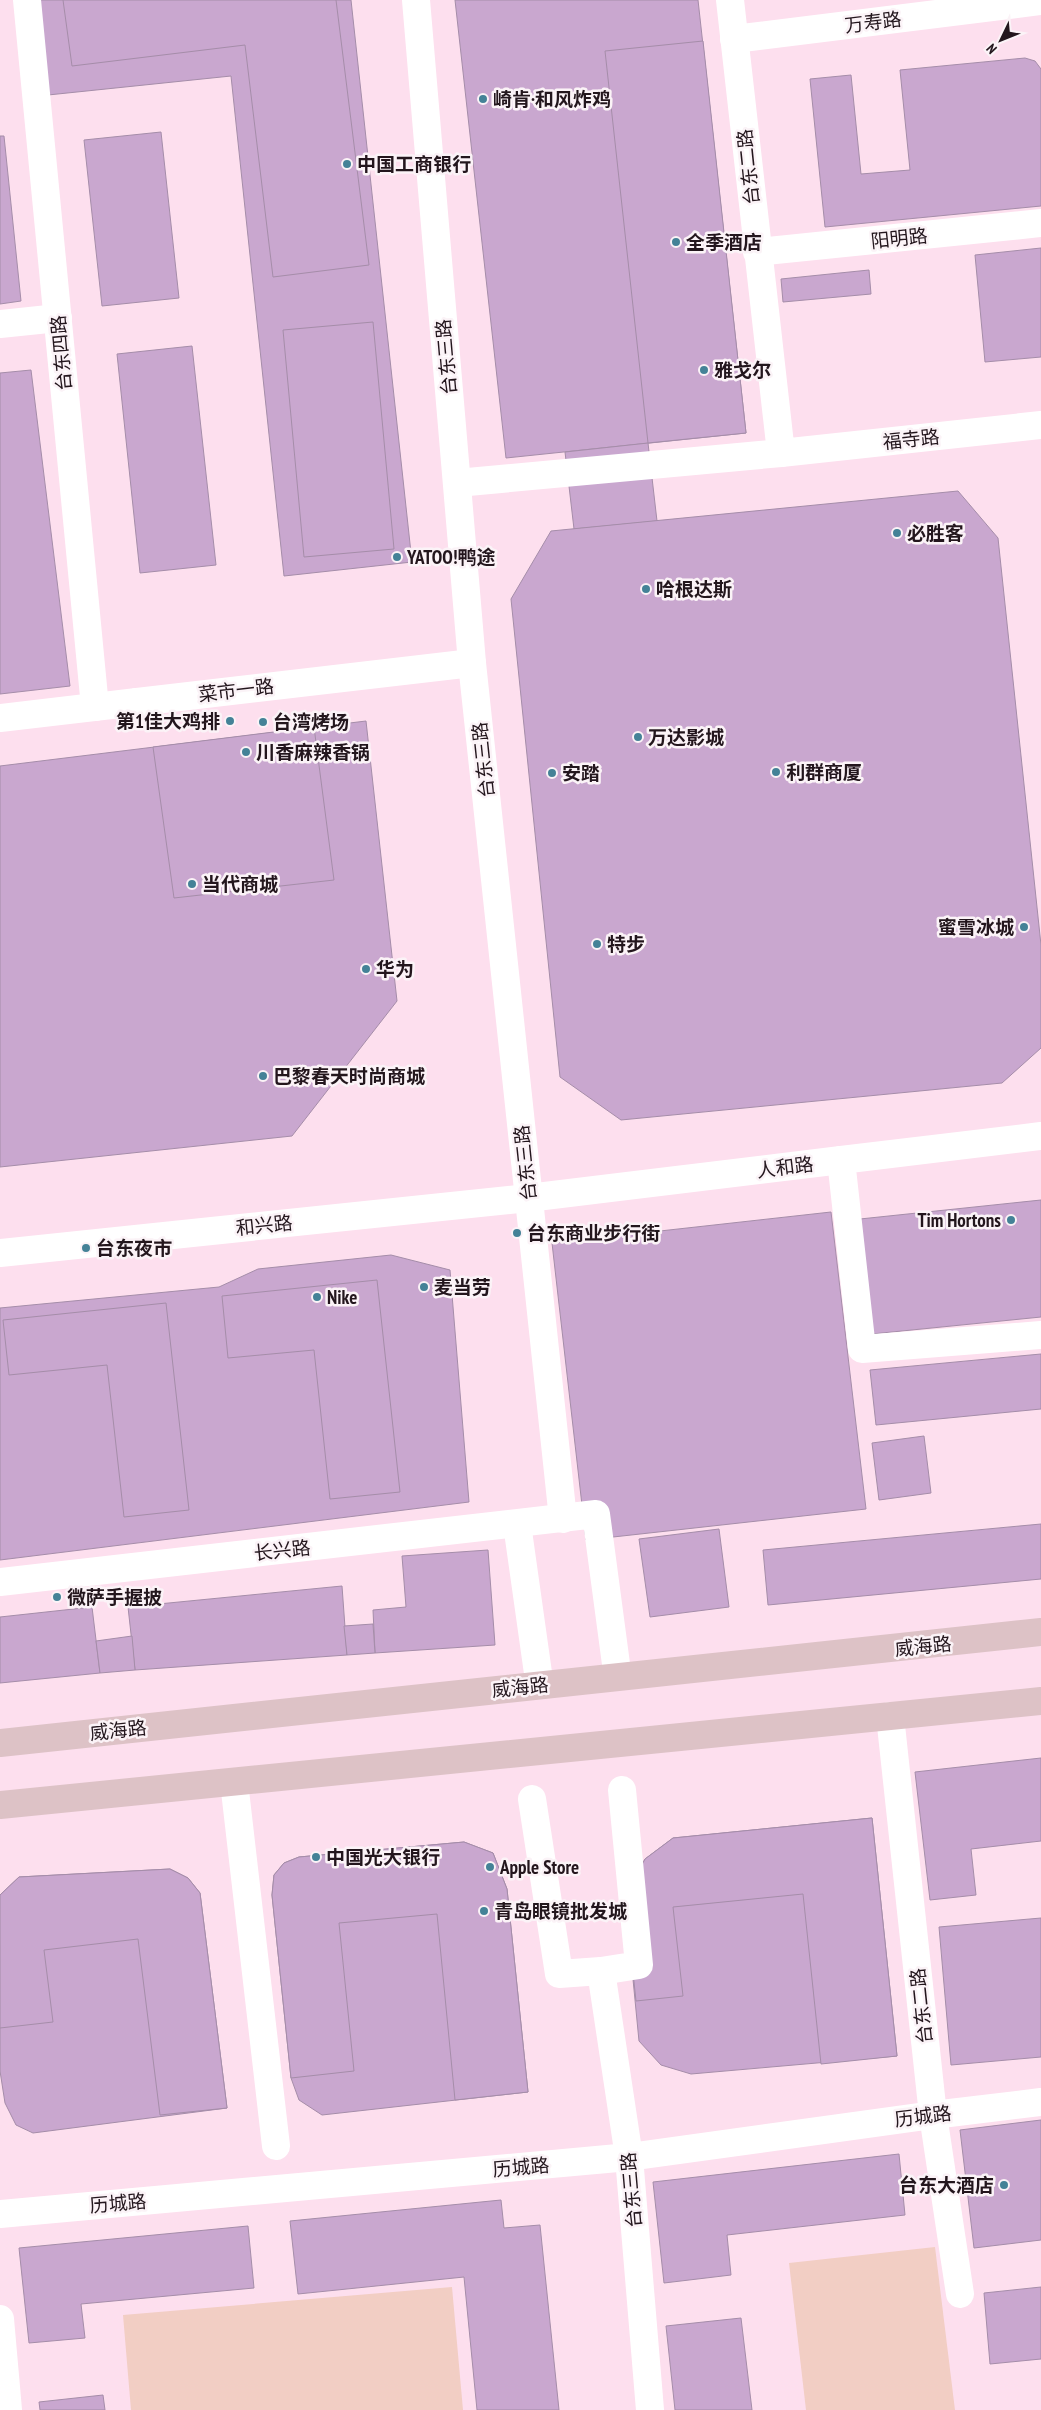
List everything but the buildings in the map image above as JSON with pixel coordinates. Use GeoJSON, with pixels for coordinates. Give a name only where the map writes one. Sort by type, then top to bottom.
{"type":"FeatureCollection","features":[{"type":"Feature","properties":{"kind":"main road","name":"威海路"},"geometry":{"type":"LineString","coordinates":[[0,1743],[1041,1632]]}},
{"type":"Feature","properties":{"kind":"main road"},"geometry":{"type":"LineString","coordinates":[[0,1805],[1041,1701]]}},
{"type":"Feature","properties":{"kind":"street","name":"台东四路"},"geometry":{"type":"LineString","coordinates":[[27,0],[95,707]]}},
{"type":"Feature","properties":{"kind":"street","name":"台东三路"},"geometry":{"type":"LineString","coordinates":[[416,0],[472,664],[563,1519]]}},
{"type":"Feature","properties":{"kind":"street","name":"台东二路"},"geometry":{"type":"LineString","coordinates":[[730,0],[781,453]]}},
{"type":"Feature","properties":{"kind":"street","name":"万寿路"},"geometry":{"type":"LineString","coordinates":[[734,39],[1041,1]]}},
{"type":"Feature","properties":{"kind":"street","name":"阳明路"},"geometry":{"type":"LineString","coordinates":[[757,252],[1041,224]]}},
{"type":"Feature","properties":{"kind":"street"},"geometry":{"type":"LineString","coordinates":[[0,324],[58,318]]}},
{"type":"Feature","properties":{"kind":"street","name":"福寺路"},"geometry":{"type":"LineString","coordinates":[[457,483],[781,453],[1041,425]]}},
{"type":"Feature","properties":{"kind":"street","name":"菜市一路"},"geometry":{"type":"LineString","coordinates":[[0,718],[472,664]]}},
{"type":"Feature","properties":{"kind":"street","name":"人和路"},"geometry":{"type":"LineString","coordinates":[[528,1198],[1041,1136]]}},
{"type":"Feature","properties":{"kind":"street"},"geometry":{"type":"LineString","coordinates":[[840,1160],[862,1349],[1041,1335]]}},
{"type":"Feature","properties":{"kind":"street","name":"和兴路"},"geometry":{"type":"LineString","coordinates":[[0,1253],[528,1198]]}},
{"type":"Feature","properties":{"kind":"street","name":"长兴路"},"geometry":{"type":"LineString","coordinates":[[0,1582],[596,1514],[616,1664]]}},
{"type":"Feature","properties":{"kind":"street"},"geometry":{"type":"LineString","coordinates":[[517,1524],[538,1673]]}},
{"type":"Feature","properties":{"kind":"street","name":"台东二路"},"geometry":{"type":"LineString","coordinates":[[890,1716],[933,2115],[960,2294]]}},
{"type":"Feature","properties":{"kind":"street"},"geometry":{"type":"LineString","coordinates":[[234,1782],[276,2146]]}},
{"type":"Feature","properties":{"kind":"street"},"geometry":{"type":"LineString","coordinates":[[532,1799],[558,1974],[601,1971],[639,1965],[622,1790]]}},
{"type":"Feature","properties":{"kind":"street","name":"台东三路"},"geometry":{"type":"LineString","coordinates":[[601,1971],[629,2157],[650,2410]]}},
{"type":"Feature","properties":{"kind":"street","name":"历城路"},"geometry":{"type":"LineString","coordinates":[[0,2214],[629,2157],[1041,2102]]}},
{"type":"Feature","properties":{"kind":"street"},"geometry":{"type":"LineString","coordinates":[[0,2319],[3,2380],[8,2410]]}},
{"type":"Feature","properties":{"kind":"shaded area"},"geometry":{"type":"Polygon","coordinates":[[[935,2247],[955,2410],[806,2410],[789,2263],[935,2247]]]}},
{"type":"Feature","properties":{"kind":"shaded area"},"geometry":{"type":"Polygon","coordinates":[[[452,2287],[463,2410],[131,2410],[123,2315],[452,2287]]]}},
{"type":"Feature","properties":{"kind":"place","name":"崎肯·和风炸鸡"},"geometry":{"type":"Point","coordinates":[483,99]}},
{"type":"Feature","properties":{"kind":"place","name":"中国工商银行"},"geometry":{"type":"Point","coordinates":[347,164]}},
{"type":"Feature","properties":{"kind":"place","name":"全季酒店"},"geometry":{"type":"Point","coordinates":[676,242]}},
{"type":"Feature","properties":{"kind":"place","name":"雅戈尔"},"geometry":{"type":"Point","coordinates":[704,370]}},
{"type":"Feature","properties":{"kind":"place","name":"必胜客"},"geometry":{"type":"Point","coordinates":[897,533]}},
{"type":"Feature","properties":{"kind":"place","name":"YATOO!鸭途"},"geometry":{"type":"Point","coordinates":[397,557]}},
{"type":"Feature","properties":{"kind":"place","name":"哈根达斯"},"geometry":{"type":"Point","coordinates":[646,589]}},
{"type":"Feature","properties":{"kind":"place","name":"第1佳大鸡排"},"geometry":{"type":"Point","coordinates":[230,721]}},
{"type":"Feature","properties":{"kind":"place","name":"台湾烤场"},"geometry":{"type":"Point","coordinates":[263,722]}},
{"type":"Feature","properties":{"kind":"place","name":"万达影城"},"geometry":{"type":"Point","coordinates":[638,737]}},
{"type":"Feature","properties":{"kind":"place","name":"川香麻辣香锅"},"geometry":{"type":"Point","coordinates":[246,752]}},
{"type":"Feature","properties":{"kind":"place","name":"利群商厦"},"geometry":{"type":"Point","coordinates":[776,772]}},
{"type":"Feature","properties":{"kind":"place","name":"安踏"},"geometry":{"type":"Point","coordinates":[552,773]}},
{"type":"Feature","properties":{"kind":"place","name":"当代商城"},"geometry":{"type":"Point","coordinates":[192,884]}},
{"type":"Feature","properties":{"kind":"place","name":"蜜雪冰城"},"geometry":{"type":"Point","coordinates":[1024,927]}},
{"type":"Feature","properties":{"kind":"place","name":"特步"},"geometry":{"type":"Point","coordinates":[597,944]}},
{"type":"Feature","properties":{"kind":"place","name":"华为"},"geometry":{"type":"Point","coordinates":[366,969]}},
{"type":"Feature","properties":{"kind":"place","name":"巴黎春天时尚商城"},"geometry":{"type":"Point","coordinates":[263,1076]}},
{"type":"Feature","properties":{"kind":"place","name":"Tim Hortons"},"geometry":{"type":"Point","coordinates":[1011,1220]}},
{"type":"Feature","properties":{"kind":"place","name":"台东商业步行街"},"geometry":{"type":"Point","coordinates":[517,1233]}},
{"type":"Feature","properties":{"kind":"place","name":"台东夜市"},"geometry":{"type":"Point","coordinates":[86,1248]}},
{"type":"Feature","properties":{"kind":"place","name":"麦当劳"},"geometry":{"type":"Point","coordinates":[424,1287]}},
{"type":"Feature","properties":{"kind":"place","name":"Nike"},"geometry":{"type":"Point","coordinates":[317,1297]}},
{"type":"Feature","properties":{"kind":"place","name":"微萨手握披"},"geometry":{"type":"Point","coordinates":[57,1597]}},
{"type":"Feature","properties":{"kind":"place","name":"中国光大银行"},"geometry":{"type":"Point","coordinates":[316,1857]}},
{"type":"Feature","properties":{"kind":"place","name":"Apple Store"},"geometry":{"type":"Point","coordinates":[490,1867]}},
{"type":"Feature","properties":{"kind":"place","name":"青岛眼镜批发城"},"geometry":{"type":"Point","coordinates":[484,1911]}},
{"type":"Feature","properties":{"kind":"place","name":"台东大酒店"},"geometry":{"type":"Point","coordinates":[1004,2185]}}]}
